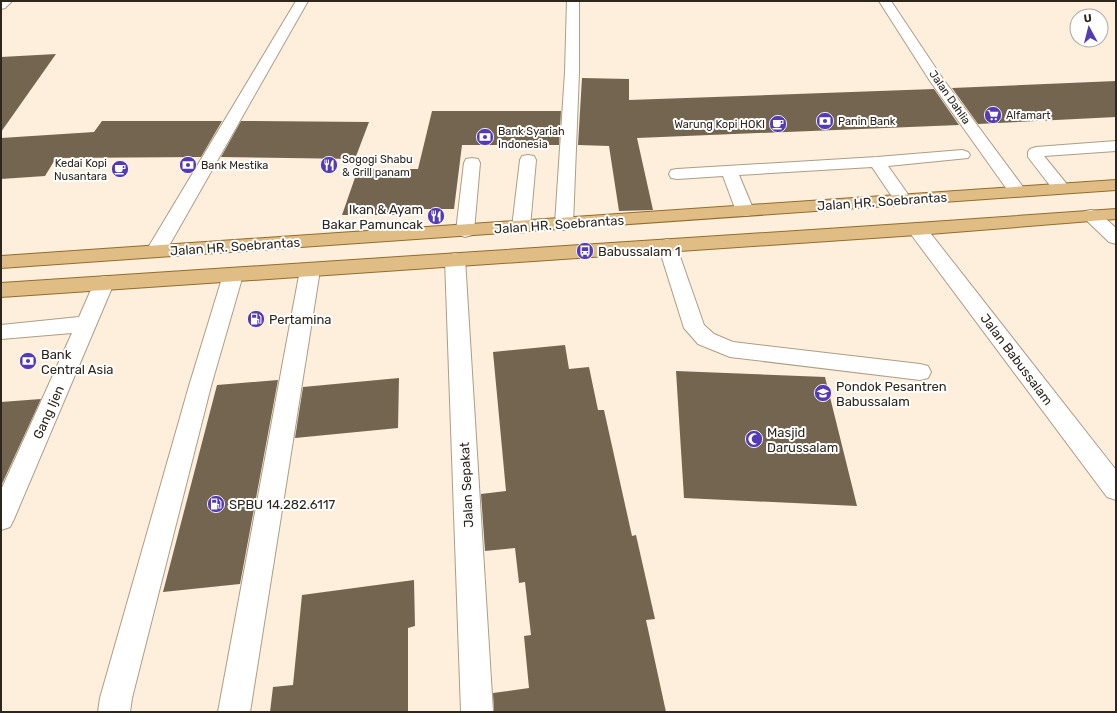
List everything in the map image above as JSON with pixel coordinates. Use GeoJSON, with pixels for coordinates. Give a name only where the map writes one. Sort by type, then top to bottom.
{"type":"FeatureCollection","features":[{"type":"Feature","properties":{"kind":"main road","name":"Jalan HR. Soebrantas"},"geometry":{"type":"LineString","coordinates":[[1,262],[1116,185]]}},
{"type":"Feature","properties":{"kind":"main road"},"geometry":{"type":"LineString","coordinates":[[1017,191],[1045,219]]}},
{"type":"Feature","properties":{"kind":"main road"},"geometry":{"type":"LineString","coordinates":[[1,290],[917,229],[1116,214]]}},
{"type":"Feature","properties":{"kind":"street"},"geometry":{"type":"LineString","coordinates":[[1,5],[6,1]]}},
{"type":"Feature","properties":{"kind":"street"},"geometry":{"type":"LineString","coordinates":[[156,251],[302,1]]}},
{"type":"Feature","properties":{"kind":"street"},"geometry":{"type":"LineString","coordinates":[[564,224],[572,72],[573,1]]}},
{"type":"Feature","properties":{"kind":"street","name":"Jalan Dahlia"},"geometry":{"type":"LineString","coordinates":[[885,1],[937,80],[1017,191]]}},
{"type":"Feature","properties":{"kind":"street"},"geometry":{"type":"LineString","coordinates":[[1061,188],[1036,158],[1036,152],[1116,146]]}},
{"type":"Feature","properties":{"kind":"street"},"geometry":{"type":"LineString","coordinates":[[677,174],[877,162],[962,155]]}},
{"type":"Feature","properties":{"kind":"street"},"geometry":{"type":"LineString","coordinates":[[521,227],[528,160]]}},
{"type":"Feature","properties":{"kind":"street"},"geometry":{"type":"LineString","coordinates":[[877,162],[903,200]]}},
{"type":"Feature","properties":{"kind":"street"},"geometry":{"type":"LineString","coordinates":[[465,231],[472,163]]}},
{"type":"Feature","properties":{"kind":"street"},"geometry":{"type":"LineString","coordinates":[[729,171],[745,211]]}},
{"type":"Feature","properties":{"kind":"street"},"geometry":{"type":"LineString","coordinates":[[1091,215],[1116,238]]}},
{"type":"Feature","properties":{"kind":"street","name":"Jalan Babussalam"},"geometry":{"type":"LineString","coordinates":[[917,229],[1116,489]]}},
{"type":"Feature","properties":{"kind":"street"},"geometry":{"type":"LineString","coordinates":[[667,245],[695,328],[706,339],[730,350],[920,372]]}},
{"type":"Feature","properties":{"kind":"street","name":"Jalan Sepakat"},"geometry":{"type":"LineString","coordinates":[[455,259],[477,712]]}},
{"type":"Feature","properties":{"kind":"street"},"geometry":{"type":"LineString","coordinates":[[234,712],[310,270]]}},
{"type":"Feature","properties":{"kind":"street"},"geometry":{"type":"LineString","coordinates":[[114,712],[116,698],[198,394],[233,275]]}},
{"type":"Feature","properties":{"kind":"street","name":"Gang Ijen"},"geometry":{"type":"LineString","coordinates":[[1,519],[104,283]]}},
{"type":"Feature","properties":{"kind":"street"},"geometry":{"type":"LineString","coordinates":[[1,332],[86,324]]}},
{"type":"Feature","properties":{"kind":"building"},"geometry":{"type":"Polygon","coordinates":[[[56,54],[1,132],[1,57],[56,54]]]}},
{"type":"Feature","properties":{"kind":"building"},"geometry":{"type":"Polygon","coordinates":[[[582,78],[629,79],[629,100],[934,89],[959,125],[637,138],[653,210],[619,211],[609,146],[578,145],[582,78]]]}},
{"type":"Feature","properties":{"kind":"building"},"geometry":{"type":"Polygon","coordinates":[[[1116,81],[1116,117],[978,124],[952,88],[1116,81]]]}},
{"type":"Feature","properties":{"kind":"building"},"geometry":{"type":"Polygon","coordinates":[[[432,111],[561,111],[559,145],[462,145],[454,209],[398,209],[397,215],[342,215],[358,169],[418,169],[432,111]]]}},
{"type":"Feature","properties":{"kind":"building"},"geometry":{"type":"Polygon","coordinates":[[[102,121],[222,121],[201,157],[56,158],[45,176],[1,179],[1,138],[94,132],[102,121]]]}},
{"type":"Feature","properties":{"kind":"building"},"geometry":{"type":"Polygon","coordinates":[[[241,121],[369,122],[355,159],[221,157],[241,121]]]}},
{"type":"Feature","properties":{"kind":"building"},"geometry":{"type":"Polygon","coordinates":[[[565,345],[569,369],[589,367],[598,410],[604,410],[632,536],[636,535],[655,619],[646,620],[666,712],[494,712],[493,693],[529,688],[524,636],[531,635],[525,582],[519,583],[515,548],[485,551],[481,494],[506,491],[493,352],[565,345]]]}},
{"type":"Feature","properties":{"kind":"building"},"geometry":{"type":"Polygon","coordinates":[[[676,371],[825,377],[857,506],[684,498],[676,371]]]}},
{"type":"Feature","properties":{"kind":"building"},"geometry":{"type":"Polygon","coordinates":[[[399,378],[398,428],[295,438],[303,387],[399,378]]]}},
{"type":"Feature","properties":{"kind":"building"},"geometry":{"type":"Polygon","coordinates":[[[278,380],[240,584],[163,592],[217,385],[278,380]]]}},
{"type":"Feature","properties":{"kind":"building"},"geometry":{"type":"Polygon","coordinates":[[[41,399],[1,486],[1,402],[41,399]]]}},
{"type":"Feature","properties":{"kind":"building"},"geometry":{"type":"Polygon","coordinates":[[[414,580],[415,626],[408,628],[408,712],[270,712],[273,687],[293,685],[302,595],[414,580]]]}},
{"type":"Feature","properties":{"kind":"place","name":"Alfamart"},"geometry":{"type":"Point","coordinates":[993,115]}},
{"type":"Feature","properties":{"kind":"place","name":"Panin Bank"},"geometry":{"type":"Point","coordinates":[825,121]}},
{"type":"Feature","properties":{"kind":"place","name":"Warung Kopi HOKI"},"geometry":{"type":"Point","coordinates":[778,124]}},
{"type":"Feature","properties":{"kind":"place","name":"Bank Syariah Indonesia"},"geometry":{"type":"Point","coordinates":[485,137]}},
{"type":"Feature","properties":{"kind":"place","name":"Bank Mestika"},"geometry":{"type":"Point","coordinates":[188,165]}},
{"type":"Feature","properties":{"kind":"place","name":"Sogogi Shabu & Grill panam"},"geometry":{"type":"Point","coordinates":[329,165]}},
{"type":"Feature","properties":{"kind":"place","name":"Kedai Kopi Nusantara"},"geometry":{"type":"Point","coordinates":[120,169]}},
{"type":"Feature","properties":{"kind":"place","name":"Ikan & Ayam Bakar Pamuncak"},"geometry":{"type":"Point","coordinates":[436,216]}},
{"type":"Feature","properties":{"kind":"place","name":"Babussalam 1"},"geometry":{"type":"Point","coordinates":[585,251]}},
{"type":"Feature","properties":{"kind":"place","name":"Pertamina"},"geometry":{"type":"Point","coordinates":[256,319]}},
{"type":"Feature","properties":{"kind":"place","name":"Bank Central Asia"},"geometry":{"type":"Point","coordinates":[28,361]}},
{"type":"Feature","properties":{"kind":"place","name":"Pondok Pesantren Babussalam"},"geometry":{"type":"Point","coordinates":[823,393]}},
{"type":"Feature","properties":{"kind":"place","name":"Masjid Darussalam"},"geometry":{"type":"Point","coordinates":[754,439]}},
{"type":"Feature","properties":{"kind":"place","name":"SPBU 14.282.6117"},"geometry":{"type":"Point","coordinates":[216,504]}}]}
